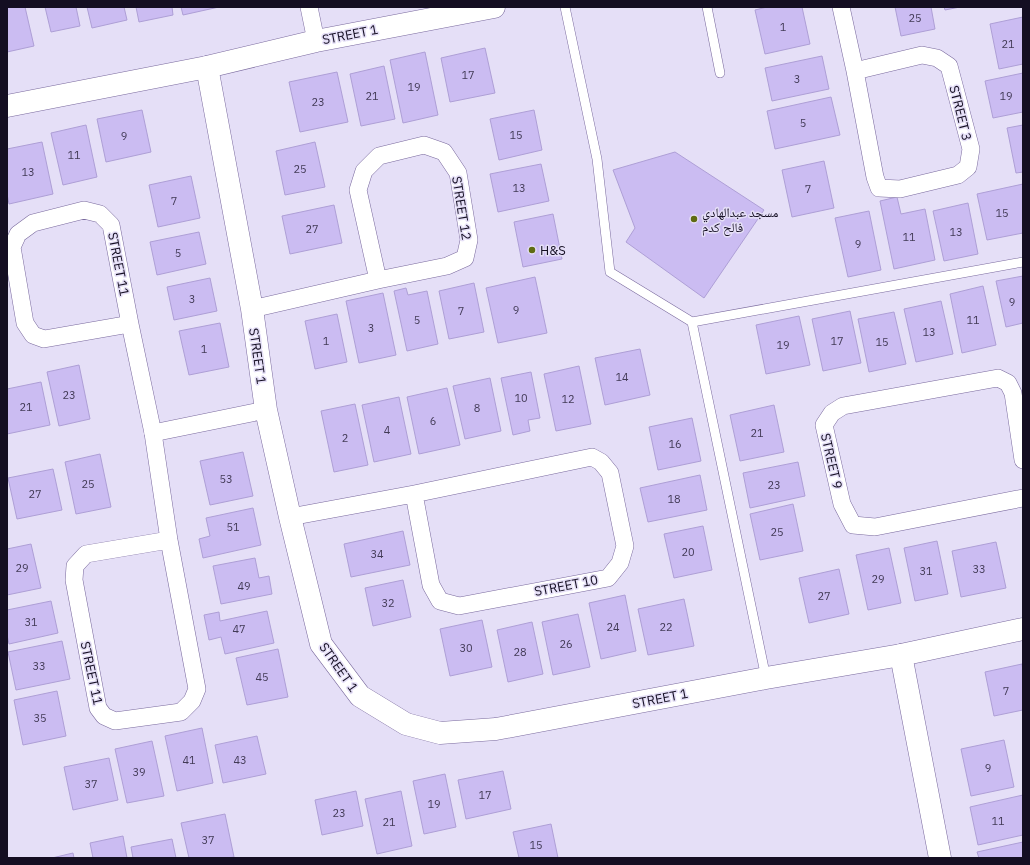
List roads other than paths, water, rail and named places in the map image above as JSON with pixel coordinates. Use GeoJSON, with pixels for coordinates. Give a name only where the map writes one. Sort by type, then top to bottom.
{"type":"FeatureCollection","features":[{"type":"Feature","properties":{"kind":"street"},"geometry":{"type":"LineString","coordinates":[[309,7],[316,41]]}},
{"type":"Feature","properties":{"kind":"street","name":"STREET 1"},"geometry":{"type":"LineString","coordinates":[[7,106],[207,67],[316,41],[494,7]]}},
{"type":"Feature","properties":{"kind":"street","name":"STREET 3"},"geometry":{"type":"LineString","coordinates":[[841,7],[875,177],[879,188],[900,189],[958,175],[968,167],[970,149],[949,66],[937,58],[922,55],[855,71]]}},
{"type":"Feature","properties":{"kind":"street","name":"STREET 1"},"geometry":{"type":"LineString","coordinates":[[207,67],[252,309],[266,410],[290,518],[321,644],[360,696],[406,724],[440,733],[496,729],[766,678],[901,655],[1023,629]]}},
{"type":"Feature","properties":{"kind":"street","name":"STREET 12"},"geometry":{"type":"LineString","coordinates":[[252,309],[447,266],[465,258],[469,240],[458,173],[444,152],[424,145],[379,156],[364,171],[358,190],[378,280]]}},
{"type":"Feature","properties":{"kind":"street","name":"STREET 11"},"geometry":{"type":"LineString","coordinates":[[130,324],[44,339],[33,335],[25,323],[12,247],[18,234],[32,223],[84,210],[100,214],[111,225],[153,433],[169,540],[198,689],[192,701],[182,712],[115,720],[104,716],[98,708],[74,580],[75,566],[86,554],[169,540]]}},
{"type":"Feature","properties":{"kind":"street","name":"STREET 9"},"geometry":{"type":"LineString","coordinates":[[1023,460],[1013,393],[1008,383],[998,378],[843,406],[832,413],[824,425],[842,504],[853,525],[875,527],[1023,498]]}},
{"type":"Feature","properties":{"kind":"street"},"geometry":{"type":"LineString","coordinates":[[153,433],[266,410]]}},
{"type":"Feature","properties":{"kind":"street","name":"STREET 10"},"geometry":{"type":"LineString","coordinates":[[290,518],[592,457],[602,462],[610,473],[625,546],[620,563],[608,578],[459,606],[440,601],[431,585],[414,494]]}},
{"type":"Feature","properties":{"kind":"street"},"geometry":{"type":"LineString","coordinates":[[901,655],[940,858]]}},
{"type":"Feature","properties":{"kind":"lane"},"geometry":{"type":"LineString","coordinates":[[565,7],[597,159],[610,272],[692,322],[1023,262]]}},
{"type":"Feature","properties":{"kind":"lane"},"geometry":{"type":"LineString","coordinates":[[707,7],[720,73]]}},
{"type":"Feature","properties":{"kind":"lane"},"geometry":{"type":"LineString","coordinates":[[692,322],[766,678]]}},
{"type":"Feature","properties":{"kind":"place","name":"مسجد عبدالهادي فالح كدم"},"geometry":{"type":"Point","coordinates":[694,219]}},
{"type":"Feature","properties":{"kind":"place","name":"H&S"},"geometry":{"type":"Point","coordinates":[532,250]}}]}
